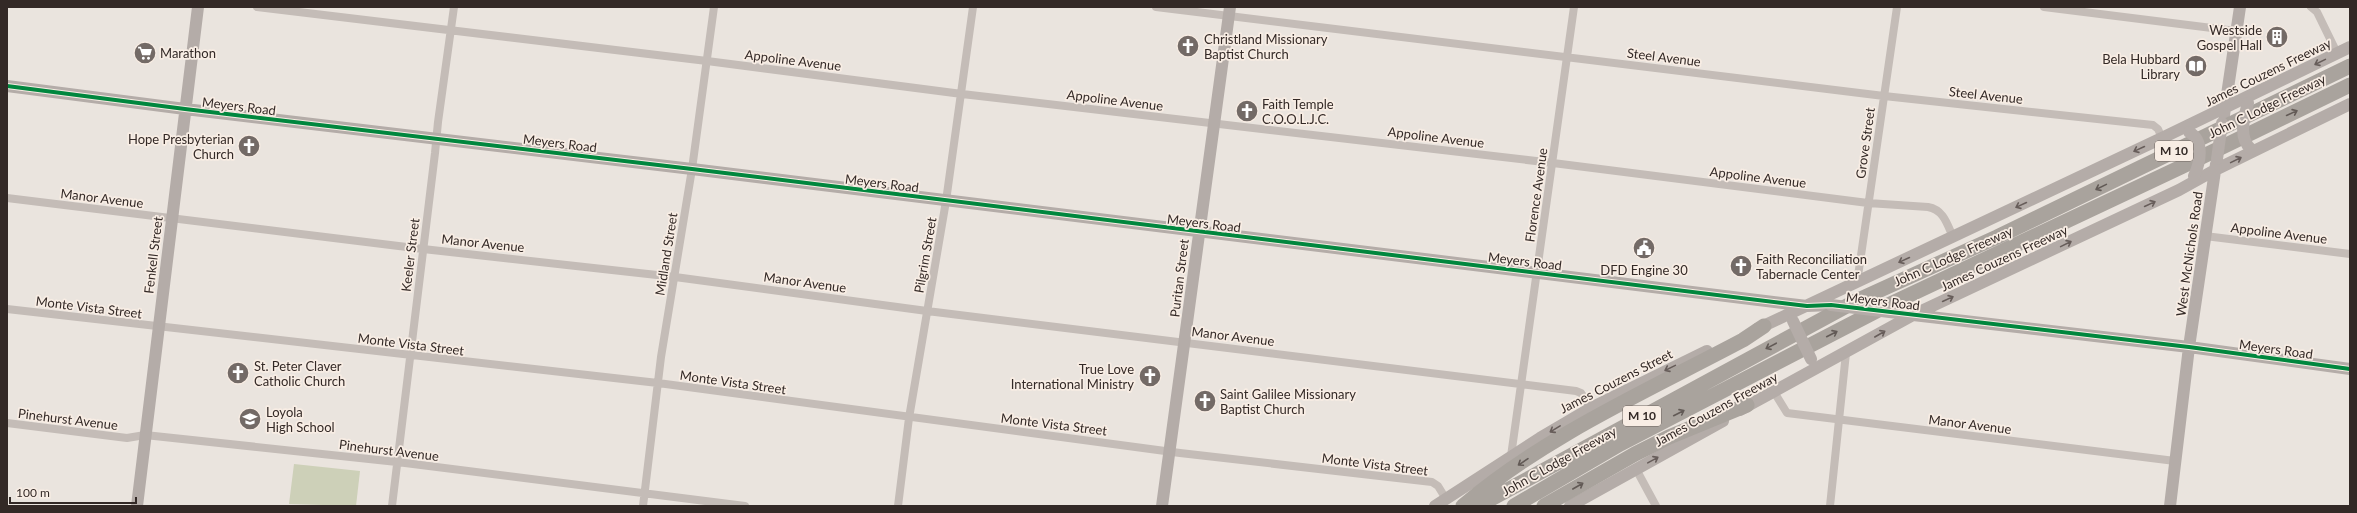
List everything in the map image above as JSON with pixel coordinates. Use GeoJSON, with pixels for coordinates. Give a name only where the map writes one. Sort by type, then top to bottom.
{"type":"FeatureCollection","features":[{"type":"Feature","properties":{"kind":"highway","name":"John C Lodge Freeway"},"geometry":{"type":"LineString","coordinates":[[1478,506],[1856,301],[1998,237],[2350,66]]}},
{"type":"Feature","properties":{"kind":"highway","name":"John C Lodge Freeway"},"geometry":{"type":"LineString","coordinates":[[1514,506],[1620,444],[1884,306],[2181,168],[2350,85]]}},
{"type":"Feature","properties":{"kind":"highway"},"geometry":{"type":"LineString","coordinates":[[1462,506],[1487,487],[1589,420],[1743,340],[1764,326]]}},
{"type":"Feature","properties":{"kind":"highway"},"geometry":{"type":"LineString","coordinates":[[1544,506],[1635,454],[1669,437],[1747,405]]}},
{"type":"Feature","properties":{"kind":"street","name":"Fenkell Street"},"geometry":{"type":"LineString","coordinates":[[137,506],[198,7]]}},
{"type":"Feature","properties":{"kind":"street","name":"Appoline Avenue"},"geometry":{"type":"LineString","coordinates":[[257,7],[707,61],[962,94],[1553,163],[1868,204],[1936,208],[1941,212],[1953,237]]}},
{"type":"Feature","properties":{"kind":"street","name":"Keeler Street"},"geometry":{"type":"LineString","coordinates":[[392,506],[436,139],[454,7]]}},
{"type":"Feature","properties":{"kind":"street","name":"Midland Street"},"geometry":{"type":"LineString","coordinates":[[643,506],[658,383],[692,169],[714,7]]}},
{"type":"Feature","properties":{"kind":"street","name":"Pilgrim Street"},"geometry":{"type":"LineString","coordinates":[[898,506],[909,418],[946,201],[973,7]]}},
{"type":"Feature","properties":{"kind":"street","name":"Steel Avenue"},"geometry":{"type":"LineString","coordinates":[[1156,7],[1229,11],[1567,58],[1884,96],[2153,125],[2158,129],[2162,138]]}},
{"type":"Feature","properties":{"kind":"street","name":"Florence Avenue"},"geometry":{"type":"LineString","coordinates":[[1511,456],[1538,273],[1574,7]]}},
{"type":"Feature","properties":{"kind":"street","name":"Grove Street"},"geometry":{"type":"LineString","coordinates":[[1857,283],[1898,7]]}},
{"type":"Feature","properties":{"kind":"street"},"geometry":{"type":"LineString","coordinates":[[2044,7],[2236,31]]}},
{"type":"Feature","properties":{"kind":"street","name":"West McNichols Road"},"geometry":{"type":"LineString","coordinates":[[2170,506],[2189,347],[2240,7]]}},
{"type":"Feature","properties":{"kind":"street"},"geometry":{"type":"LineString","coordinates":[[2311,7],[2317,12],[2337,53]]}},
{"type":"Feature","properties":{"kind":"street","name":"Puritan Street"},"geometry":{"type":"LineString","coordinates":[[1162,506],[1229,11]]}},
{"type":"Feature","properties":{"kind":"street","name":"James Couzens Freeway"},"geometry":{"type":"LineString","coordinates":[[1807,306],[2162,138],[2183,132],[2224,108],[2350,47]]}},
{"type":"Feature","properties":{"kind":"street","name":"Meyers Road"},"geometry":{"type":"LineString","coordinates":[[7,86],[185,109],[692,169],[1807,306],[1831,305],[2189,347],[2350,369]]}},
{"type":"Feature","properties":{"kind":"street"},"geometry":{"type":"LineString","coordinates":[[2255,149],[2246,143],[2243,135],[2244,120],[2248,103],[2261,91]]}},
{"type":"Feature","properties":{"kind":"street","name":"James Couzens Freeway"},"geometry":{"type":"LineString","coordinates":[[1570,506],[1747,405],[1774,392],[1813,364],[1846,353],[1913,315],[2186,187],[2216,164],[2255,149],[2350,104]]}},
{"type":"Feature","properties":{"kind":"street"},"geometry":{"type":"LineString","coordinates":[[2183,132],[2195,135],[2199,144],[2198,162],[2194,176],[2186,187]]}},
{"type":"Feature","properties":{"kind":"street","name":"Manor Avenue"},"geometry":{"type":"LineString","coordinates":[[7,198],[423,249],[675,276],[927,311],[1576,391],[1581,393],[1590,408]]}},
{"type":"Feature","properties":{"kind":"street","name":"Appoline Avenue"},"geometry":{"type":"LineString","coordinates":[[2205,236],[2350,254]]}},
{"type":"Feature","properties":{"kind":"street","name":"James Couzens Street"},"geometry":{"type":"LineString","coordinates":[[1446,499],[1511,456],[1590,408],[1678,364],[1764,326],[1791,318],[1807,306]]}},
{"type":"Feature","properties":{"kind":"street","name":"Monte Vista Street"},"geometry":{"type":"LineString","coordinates":[[7,309],[658,383],[909,418],[1170,450],[1180,453],[1432,482],[1438,486],[1446,499]]}},
{"type":"Feature","properties":{"kind":"street"},"geometry":{"type":"LineString","coordinates":[[1791,318],[1813,364]]}},
{"type":"Feature","properties":{"kind":"street"},"geometry":{"type":"LineString","coordinates":[[1830,506],[1846,353]]}},
{"type":"Feature","properties":{"kind":"street","name":"Manor Avenue"},"geometry":{"type":"LineString","coordinates":[[1774,392],[1787,413],[2175,461]]}},
{"type":"Feature","properties":{"kind":"street","name":"Pinehurst Avenue"},"geometry":{"type":"LineString","coordinates":[[7,423],[127,438],[145,435],[397,462],[745,506]]}},
{"type":"Feature","properties":{"kind":"street"},"geometry":{"type":"LineString","coordinates":[[1636,469],[1656,506]]}},
{"type":"Feature","properties":{"kind":"street"},"geometry":{"type":"LineString","coordinates":[[1435,506],[1446,499]]}},
{"type":"Feature","properties":{"kind":"green space"},"geometry":{"type":"Polygon","coordinates":[[[294,464],[360,471],[356,506],[289,504],[294,464]]]}},
{"type":"Feature","properties":{"kind":"cycle path"},"geometry":{"type":"LineString","coordinates":[[7,86],[185,109],[692,169],[1807,306],[1831,305],[2189,347],[2350,369]]}},
{"type":"Feature","properties":{"kind":"place","name":"Westside Gospel Hall"},"geometry":{"type":"Point","coordinates":[2277,37]}},
{"type":"Feature","properties":{"kind":"place","name":"Christland Missionary Baptist Church"},"geometry":{"type":"Point","coordinates":[1188,46]}},
{"type":"Feature","properties":{"kind":"place","name":"Marathon"},"geometry":{"type":"Point","coordinates":[145,53]}},
{"type":"Feature","properties":{"kind":"place","name":"Bela Hubbard Library"},"geometry":{"type":"Point","coordinates":[2196,66]}},
{"type":"Feature","properties":{"kind":"place","name":"Faith Temple C.O.O.L.J.C."},"geometry":{"type":"Point","coordinates":[1247,111]}},
{"type":"Feature","properties":{"kind":"place","name":"Hope Presbyterian Church"},"geometry":{"type":"Point","coordinates":[249,146]}},
{"type":"Feature","properties":{"kind":"place","name":"DFD Engine 30"},"geometry":{"type":"Point","coordinates":[1644,248]}},
{"type":"Feature","properties":{"kind":"place","name":"Faith Reconciliation Tabernacle Center"},"geometry":{"type":"Point","coordinates":[1741,266]}},
{"type":"Feature","properties":{"kind":"place","name":"St. Peter Claver Catholic Church"},"geometry":{"type":"Point","coordinates":[238,373]}},
{"type":"Feature","properties":{"kind":"place","name":"True Love International Ministry"},"geometry":{"type":"Point","coordinates":[1150,376]}},
{"type":"Feature","properties":{"kind":"place","name":"Saint Galilee Missionary Baptist Church"},"geometry":{"type":"Point","coordinates":[1205,401]}},
{"type":"Feature","properties":{"kind":"place","name":"Loyola High School"},"geometry":{"type":"Point","coordinates":[250,419]}}]}
